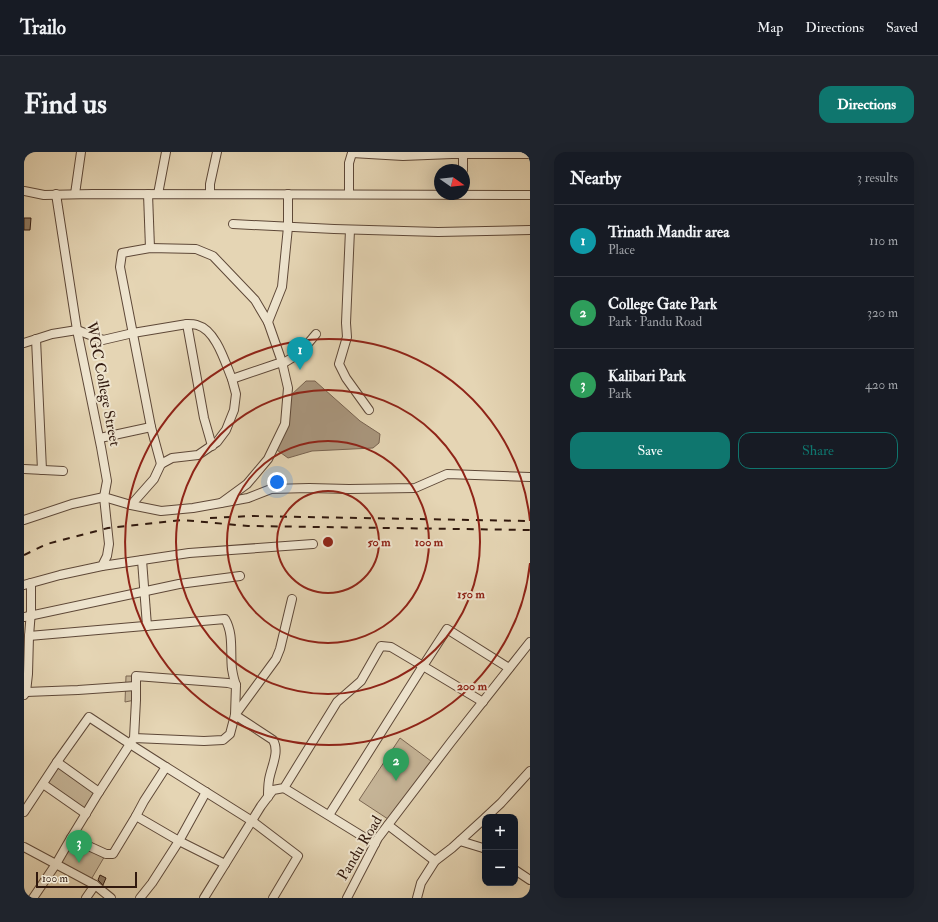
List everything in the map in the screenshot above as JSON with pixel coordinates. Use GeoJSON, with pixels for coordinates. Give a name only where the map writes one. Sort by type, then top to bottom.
{"type":"FeatureCollection","features":[{"type":"Feature","properties":{"kind":"street"},"geometry":{"type":"LineString","coordinates":[[75,194],[82,152]]}},
{"type":"Feature","properties":{"kind":"street"},"geometry":{"type":"LineString","coordinates":[[158,194],[166,152]]}},
{"type":"Feature","properties":{"kind":"street"},"geometry":{"type":"LineString","coordinates":[[210,194],[210,184],[217,152]]}},
{"type":"Feature","properties":{"kind":"street"},"geometry":{"type":"LineString","coordinates":[[349,194],[349,163],[352,152],[403,156],[463,153],[530,154]]}},
{"type":"Feature","properties":{"kind":"street"},"geometry":{"type":"LineString","coordinates":[[463,153],[463,164]]}},
{"type":"Feature","properties":{"kind":"street"},"geometry":{"type":"LineString","coordinates":[[24,191],[44,194],[434,194]]}},
{"type":"Feature","properties":{"kind":"street","name":"WGC College Street"},"geometry":{"type":"LineString","coordinates":[[56,194],[77,330],[100,438],[107,481],[104,497],[109,544],[107,556],[102,566]]}},
{"type":"Feature","properties":{"kind":"street"},"geometry":{"type":"LineString","coordinates":[[148,194],[150,248]]}},
{"type":"Feature","properties":{"kind":"street"},"geometry":{"type":"LineString","coordinates":[[268,322],[282,287],[288,227],[288,194]]}},
{"type":"Feature","properties":{"kind":"street"},"geometry":{"type":"LineString","coordinates":[[470,194],[530,195]]}},
{"type":"Feature","properties":{"kind":"street"},"geometry":{"type":"LineString","coordinates":[[233,224],[350,230],[438,232],[530,230]]}},
{"type":"Feature","properties":{"kind":"street"},"geometry":{"type":"LineString","coordinates":[[350,230],[346,323],[347,337],[339,364],[346,378],[369,410]]}},
{"type":"Feature","properties":{"kind":"street"},"geometry":{"type":"LineString","coordinates":[[161,464],[151,427],[120,267],[122,253],[150,248],[196,249],[213,256],[254,300],[268,322],[282,363],[288,388],[285,424],[268,459],[247,484],[221,503]]}},
{"type":"Feature","properties":{"kind":"street"},"geometry":{"type":"LineString","coordinates":[[187,324],[204,418],[212,446]]}},
{"type":"Feature","properties":{"kind":"street"},"geometry":{"type":"LineString","coordinates":[[24,343],[52,334],[77,330],[102,340],[187,324],[196,324],[215,339],[232,379],[236,394],[234,410],[226,430],[217,442],[198,455],[172,458],[161,464],[154,479],[131,505]]}},
{"type":"Feature","properties":{"kind":"street"},"geometry":{"type":"LineString","coordinates":[[232,379],[282,363],[300,353],[316,334]]}},
{"type":"Feature","properties":{"kind":"street"},"geometry":{"type":"LineString","coordinates":[[36,339],[42,470]]}},
{"type":"Feature","properties":{"kind":"street"},"geometry":{"type":"LineString","coordinates":[[100,438],[151,427]]}},
{"type":"Feature","properties":{"kind":"street"},"geometry":{"type":"LineString","coordinates":[[24,469],[64,471]]}},
{"type":"Feature","properties":{"kind":"street"},"geometry":{"type":"LineString","coordinates":[[24,520],[72,504],[104,497],[131,505],[161,511],[193,508],[248,498],[271,489],[415,488],[447,474],[530,477]]}},
{"type":"Feature","properties":{"kind":"street"},"geometry":{"type":"LineString","coordinates":[[136,686],[25,694],[28,674],[29,636],[27,616],[27,584],[102,566],[189,553],[313,544]]}},
{"type":"Feature","properties":{"kind":"street"},"geometry":{"type":"LineString","coordinates":[[142,560],[147,626]]}},
{"type":"Feature","properties":{"kind":"street"},"geometry":{"type":"LineString","coordinates":[[27,616],[179,584],[240,576]]}},
{"type":"Feature","properties":{"kind":"street"},"geometry":{"type":"LineString","coordinates":[[235,715],[276,659],[280,649],[292,599]]}},
{"type":"Feature","properties":{"kind":"street"},"geometry":{"type":"LineString","coordinates":[[29,636],[225,619],[230,635],[232,670],[236,685],[235,715],[230,734],[223,740],[132,741]]}},
{"type":"Feature","properties":{"kind":"street"},"geometry":{"type":"LineString","coordinates":[[328,815],[447,629],[509,668]]}},
{"type":"Feature","properties":{"kind":"street","name":"Pandu Road"},"geometry":{"type":"LineString","coordinates":[[347,898],[375,844],[388,825],[530,642]]}},
{"type":"Feature","properties":{"kind":"street"},"geometry":{"type":"LineString","coordinates":[[284,788],[337,702],[361,681],[381,646],[391,647],[483,702]]}},
{"type":"Feature","properties":{"kind":"street"},"geometry":{"type":"LineString","coordinates":[[33,898],[56,864],[99,792],[132,741],[136,700],[136,676],[236,685]]}},
{"type":"Feature","properties":{"kind":"street"},"geometry":{"type":"LineString","coordinates":[[235,715],[273,740],[276,745],[276,751],[268,781],[268,797]]}},
{"type":"Feature","properties":{"kind":"street"},"geometry":{"type":"LineString","coordinates":[[24,812],[89,717],[132,741],[166,767],[252,821],[298,856],[273,898]]}},
{"type":"Feature","properties":{"kind":"street"},"geometry":{"type":"LineString","coordinates":[[57,762],[99,792]]}},
{"type":"Feature","properties":{"kind":"street"},"geometry":{"type":"LineString","coordinates":[[71,838],[106,854],[113,854],[166,767]]}},
{"type":"Feature","properties":{"kind":"street"},"geometry":{"type":"LineString","coordinates":[[490,814],[530,771]]}},
{"type":"Feature","properties":{"kind":"street"},"geometry":{"type":"LineString","coordinates":[[43,784],[86,814]]}},
{"type":"Feature","properties":{"kind":"street"},"geometry":{"type":"LineString","coordinates":[[204,898],[261,806],[273,790],[284,788],[375,844]]}},
{"type":"Feature","properties":{"kind":"street"},"geometry":{"type":"LineString","coordinates":[[140,898],[152,884],[179,842],[206,792]]}},
{"type":"Feature","properties":{"kind":"street"},"geometry":{"type":"LineString","coordinates":[[136,816],[179,842],[225,864]]}},
{"type":"Feature","properties":{"kind":"street"},"geometry":{"type":"LineString","coordinates":[[417,898],[421,883],[436,862],[482,822]]}},
{"type":"Feature","properties":{"kind":"street"},"geometry":{"type":"LineString","coordinates":[[388,825],[436,862]]}},
{"type":"Feature","properties":{"kind":"street"},"geometry":{"type":"LineString","coordinates":[[460,841],[482,848]]}},
{"type":"Feature","properties":{"kind":"street"},"geometry":{"type":"LineString","coordinates":[[24,847],[95,885],[111,898]]}},
{"type":"Feature","properties":{"kind":"street"},"geometry":{"type":"LineString","coordinates":[[518,872],[530,880]]}},
{"type":"Feature","properties":{"kind":"street"},"geometry":{"type":"LineString","coordinates":[[86,898],[95,885]]}},
{"type":"Feature","properties":{"kind":"shaded area"},"geometry":{"type":"Polygon","coordinates":[[[306,381],[315,381],[360,421],[380,434],[379,443],[373,448],[312,451],[288,458],[277,450],[290,396],[306,381]]]}},
{"type":"Feature","properties":{"kind":"shaded area"},"geometry":{"type":"Polygon","coordinates":[[[126,676],[135,676],[135,700],[125,702],[126,676]]]}},
{"type":"Feature","properties":{"kind":"shaded area"},"geometry":{"type":"Polygon","coordinates":[[[400,738],[435,764],[391,821],[359,800],[400,738]]]}},
{"type":"Feature","properties":{"kind":"shaded area"},"geometry":{"type":"Polygon","coordinates":[[[57,765],[94,793],[84,809],[46,783],[57,765]]]}},
{"type":"Feature","properties":{"kind":"shaded area"},"geometry":{"type":"Polygon","coordinates":[[[70,841],[106,854],[89,883],[56,864],[70,841]]]}},
{"type":"Feature","properties":{"kind":"building"},"geometry":{"type":"Polygon","coordinates":[[[24,218],[31,218],[30,230],[24,230],[24,218]]]}},
{"type":"Feature","properties":{"kind":"building"},"geometry":{"type":"Polygon","coordinates":[[[100,875],[106,878],[103,885],[98,880],[100,875]]]}},
{"type":"Feature","properties":{"kind":"railway"},"geometry":{"type":"LineString","coordinates":[[210,518],[252,516],[530,521]]}},
{"type":"Feature","properties":{"kind":"railway"},"geometry":{"type":"LineString","coordinates":[[24,555],[47,544],[108,528],[182,520],[248,526],[530,530]]}},
{"type":"Feature","properties":{"kind":"place","name":"Trinath Mandir area"},"geometry":{"type":"Point","coordinates":[300,370]}},
{"type":"Feature","properties":{"kind":"place","name":"College Gate Park"},"geometry":{"type":"Point","coordinates":[396,781]}},
{"type":"Feature","properties":{"kind":"place","name":"Kalibari Park"},"geometry":{"type":"Point","coordinates":[79,863]}}]}
